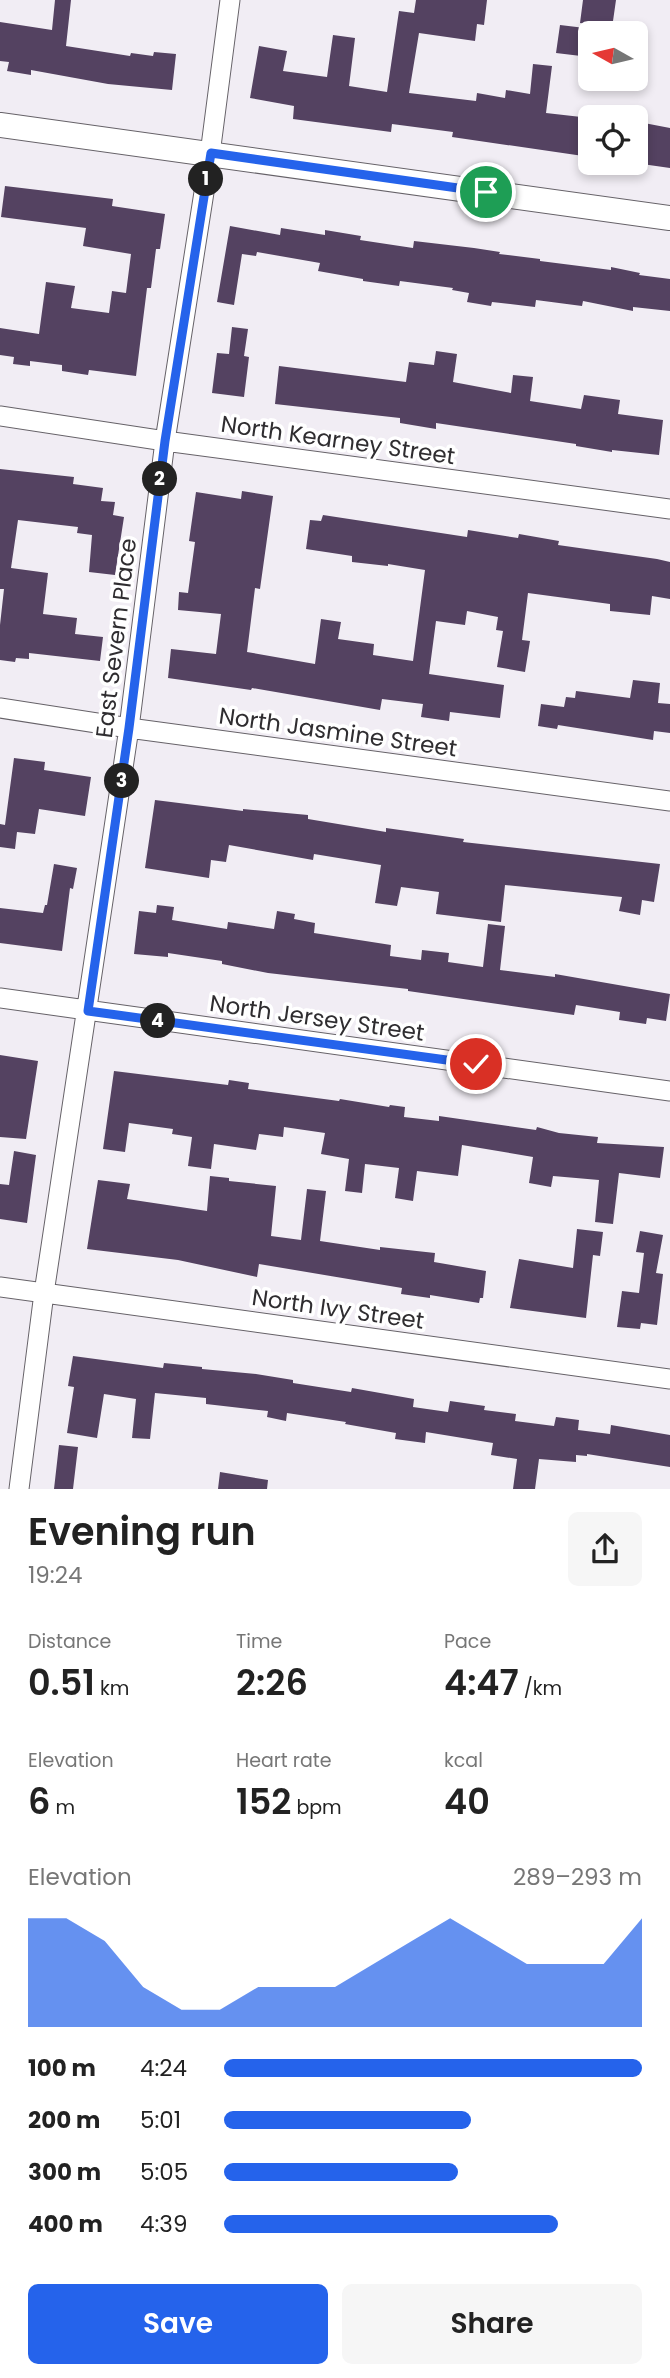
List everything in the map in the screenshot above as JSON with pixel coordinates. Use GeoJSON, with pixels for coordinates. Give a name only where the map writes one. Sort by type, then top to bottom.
{"type":"FeatureCollection","features":[{"type":"Feature","properties":{"kind":"street","name":"East Severn Place"},"geometry":{"type":"LineString","coordinates":[[19,1489],[44,1293],[129,728],[165,441],[211,153],[230,0]]}},
{"type":"Feature","properties":{"kind":"street"},"geometry":{"type":"LineString","coordinates":[[0,125],[670,218]]}},
{"type":"Feature","properties":{"kind":"street","name":"North Kearney Street"},"geometry":{"type":"LineString","coordinates":[[0,416],[670,509]]}},
{"type":"Feature","properties":{"kind":"street","name":"North Jasmine Street"},"geometry":{"type":"LineString","coordinates":[[0,708],[670,801]]}},
{"type":"Feature","properties":{"kind":"street","name":"North Jersey Street"},"geometry":{"type":"LineString","coordinates":[[0,998],[670,1091]]}},
{"type":"Feature","properties":{"kind":"street","name":"North Ivy Street"},"geometry":{"type":"LineString","coordinates":[[0,1287],[670,1379]]}},
{"type":"Feature","properties":{"kind":"building"},"geometry":{"type":"Polygon","coordinates":[[[55,0],[71,0],[66,46],[130,56],[131,53],[153,56],[154,52],[176,54],[172,90],[108,84],[31,70],[31,75],[7,71],[9,62],[0,61],[0,22],[52,30],[55,0]]]}},
{"type":"Feature","properties":{"kind":"building"},"geometry":{"type":"Polygon","coordinates":[[[416,0],[487,0],[484,25],[477,24],[475,41],[419,33],[409,93],[476,101],[477,93],[505,98],[506,90],[530,94],[533,64],[552,66],[546,113],[578,117],[578,155],[452,137],[453,132],[392,124],[391,132],[293,119],[294,106],[250,98],[259,46],[287,51],[283,71],[327,77],[333,35],[355,38],[349,86],[387,92],[399,11],[414,13],[416,0]]]}},
{"type":"Feature","properties":{"kind":"building"},"geometry":{"type":"Polygon","coordinates":[[[583,0],[616,0],[613,21],[580,21],[583,0]]]}},
{"type":"Feature","properties":{"kind":"building"},"geometry":{"type":"Polygon","coordinates":[[[560,25],[578,27],[578,56],[556,53],[560,25]]]}},
{"type":"Feature","properties":{"kind":"building"},"geometry":{"type":"Polygon","coordinates":[[[648,124],[670,128],[670,168],[648,165],[648,124]]]}},
{"type":"Feature","properties":{"kind":"building"},"geometry":{"type":"Polygon","coordinates":[[[5,186],[113,199],[112,206],[165,214],[160,249],[156,249],[151,288],[147,288],[136,376],[89,370],[88,375],[62,371],[62,365],[30,361],[30,366],[13,364],[14,357],[0,355],[0,328],[39,334],[46,282],[75,286],[71,308],[109,313],[112,291],[126,293],[131,254],[83,246],[86,228],[1,217],[5,186]]]}},
{"type":"Feature","properties":{"kind":"building"},"geometry":{"type":"Polygon","coordinates":[[[230,226],[280,235],[281,228],[325,235],[325,230],[361,236],[360,240],[413,248],[414,241],[500,252],[499,254],[540,261],[611,270],[611,267],[640,273],[639,275],[670,279],[670,311],[633,307],[633,311],[583,301],[582,306],[536,300],[535,307],[492,302],[491,306],[467,302],[469,293],[452,290],[453,288],[400,281],[399,286],[363,281],[318,271],[320,263],[257,252],[256,256],[242,254],[234,305],[217,302],[230,226]]]}},
{"type":"Feature","properties":{"kind":"building"},"geometry":{"type":"Polygon","coordinates":[[[232,327],[248,329],[244,356],[249,357],[244,397],[212,393],[217,353],[229,354],[232,327]]]}},
{"type":"Feature","properties":{"kind":"building"},"geometry":{"type":"Polygon","coordinates":[[[436,351],[457,354],[453,382],[511,393],[513,375],[533,377],[530,401],[581,409],[584,395],[620,400],[618,414],[663,420],[659,455],[612,452],[436,423],[436,429],[400,423],[400,418],[275,404],[279,366],[406,382],[409,362],[434,365],[436,351]]]}},
{"type":"Feature","properties":{"kind":"building"},"geometry":{"type":"Polygon","coordinates":[[[0,469],[74,477],[73,484],[103,488],[101,501],[115,502],[113,515],[124,517],[115,575],[89,572],[92,535],[77,533],[78,527],[18,520],[11,568],[48,573],[43,614],[77,618],[75,634],[103,637],[100,661],[29,653],[29,659],[16,658],[15,662],[0,660],[4,589],[0,589],[0,469]]]}},
{"type":"Feature","properties":{"kind":"building"},"geometry":{"type":"Polygon","coordinates":[[[242,491],[273,496],[260,589],[255,588],[247,652],[315,664],[321,619],[341,622],[338,639],[374,644],[373,655],[413,661],[425,570],[352,562],[352,556],[306,549],[310,520],[321,521],[323,515],[467,537],[468,530],[518,538],[519,534],[559,541],[558,545],[670,562],[670,599],[652,596],[650,615],[610,611],[610,604],[528,593],[522,640],[530,641],[525,672],[497,667],[503,631],[496,630],[498,617],[467,611],[465,625],[436,621],[429,674],[504,685],[500,718],[450,712],[449,721],[421,717],[423,704],[382,699],[380,710],[252,688],[251,690],[168,678],[171,649],[216,654],[221,614],[178,610],[179,592],[188,593],[195,542],[189,541],[196,492],[241,499],[242,491]]]}},
{"type":"Feature","properties":{"kind":"building"},"geometry":{"type":"Polygon","coordinates":[[[633,680],[660,683],[658,703],[670,704],[670,733],[654,731],[653,740],[558,725],[557,729],[538,726],[541,704],[564,707],[566,697],[575,698],[576,691],[630,698],[633,680]]]}},
{"type":"Feature","properties":{"kind":"building"},"geometry":{"type":"Polygon","coordinates":[[[14,758],[45,762],[44,770],[91,777],[85,816],[39,809],[35,834],[17,832],[15,849],[0,847],[0,824],[5,825],[14,758]]]}},
{"type":"Feature","properties":{"kind":"building"},"geometry":{"type":"Polygon","coordinates":[[[155,800],[243,811],[308,815],[308,819],[386,832],[386,828],[464,839],[463,842],[660,864],[654,902],[642,900],[640,915],[619,911],[622,897],[505,885],[501,922],[436,914],[439,892],[401,887],[397,906],[375,903],[381,865],[314,854],[313,860],[229,845],[226,862],[211,860],[209,878],[145,868],[155,800]]]}},
{"type":"Feature","properties":{"kind":"building"},"geometry":{"type":"Polygon","coordinates":[[[54,864],[77,868],[73,889],[70,888],[62,951],[0,943],[0,908],[43,913],[47,905],[54,864]]]}},
{"type":"Feature","properties":{"kind":"building"},"geometry":{"type":"Polygon","coordinates":[[[157,905],[174,907],[172,920],[227,929],[228,922],[274,929],[277,911],[295,914],[294,919],[315,923],[314,933],[391,945],[390,956],[421,960],[422,950],[449,953],[448,962],[483,967],[488,924],[505,926],[500,970],[555,977],[555,974],[670,994],[666,1021],[647,1018],[646,1024],[619,1020],[620,1012],[576,1005],[574,1015],[408,989],[268,973],[222,964],[222,961],[168,953],[168,957],[134,954],[139,911],[156,913],[157,905]]]}},
{"type":"Feature","properties":{"kind":"building"},"geometry":{"type":"Polygon","coordinates":[[[0,1055],[38,1061],[26,1139],[0,1137],[0,1055]]]}},
{"type":"Feature","properties":{"kind":"building"},"geometry":{"type":"Polygon","coordinates":[[[114,1071],[228,1085],[229,1080],[249,1083],[248,1089],[405,1107],[404,1117],[439,1121],[439,1116],[536,1130],[537,1127],[559,1133],[598,1137],[597,1143],[664,1147],[660,1178],[619,1173],[613,1224],[595,1222],[599,1180],[553,1176],[551,1187],[529,1183],[533,1157],[462,1145],[458,1176],[417,1171],[413,1201],[395,1198],[399,1168],[365,1164],[362,1193],[345,1191],[349,1159],[321,1154],[325,1133],[284,1127],[283,1137],[259,1134],[256,1150],[214,1144],[211,1169],[188,1166],[192,1137],[172,1134],[173,1129],[129,1123],[125,1152],[103,1149],[114,1071]]]}},
{"type":"Feature","properties":{"kind":"building"},"geometry":{"type":"Polygon","coordinates":[[[14,1151],[36,1155],[27,1223],[0,1219],[0,1184],[9,1185],[14,1151]]]}},
{"type":"Feature","properties":{"kind":"building"},"geometry":{"type":"Polygon","coordinates":[[[210,1176],[276,1186],[271,1236],[301,1240],[307,1189],[326,1191],[320,1241],[380,1250],[380,1247],[435,1253],[434,1262],[486,1271],[483,1298],[480,1298],[479,1303],[430,1295],[430,1298],[401,1294],[402,1288],[259,1264],[257,1277],[178,1260],[87,1249],[98,1180],[130,1184],[127,1199],[207,1211],[210,1176]]]}},
{"type":"Feature","properties":{"kind":"building"},"geometry":{"type":"Polygon","coordinates":[[[577,1229],[603,1232],[600,1256],[593,1255],[586,1318],[510,1308],[519,1259],[573,1268],[577,1229]]]}},
{"type":"Feature","properties":{"kind":"building"},"geometry":{"type":"Polygon","coordinates":[[[640,1231],[663,1235],[656,1273],[663,1274],[657,1325],[641,1323],[640,1329],[617,1327],[622,1291],[639,1293],[644,1253],[636,1252],[640,1231]]]}},
{"type":"Feature","properties":{"kind":"building"},"geometry":{"type":"Polygon","coordinates":[[[73,1356],[163,1368],[164,1363],[202,1367],[293,1380],[293,1383],[351,1392],[352,1388],[414,1399],[413,1407],[448,1412],[450,1401],[485,1406],[484,1410],[516,1414],[515,1421],[554,1426],[556,1417],[579,1420],[578,1430],[610,1434],[611,1425],[670,1435],[670,1467],[587,1454],[576,1455],[576,1462],[539,1459],[535,1489],[513,1489],[517,1459],[491,1455],[493,1443],[426,1432],[425,1443],[395,1439],[396,1433],[345,1424],[346,1422],[287,1413],[286,1421],[267,1417],[268,1411],[206,1404],[206,1398],[155,1393],[150,1439],[132,1438],[136,1399],[104,1394],[97,1438],[67,1433],[74,1387],[68,1386],[73,1356]]]}},
{"type":"Feature","properties":{"kind":"building"},"geometry":{"type":"Polygon","coordinates":[[[59,1445],[78,1447],[73,1489],[54,1489],[59,1445]]]}},
{"type":"Feature","properties":{"kind":"building"},"geometry":{"type":"Polygon","coordinates":[[[220,1472],[268,1480],[267,1489],[218,1489],[220,1472]]]}},
{"type":"Feature","properties":{"kind":"route"},"geometry":{"type":"LineString","coordinates":[[476,1064],[88,1011],[129,728],[165,441],[211,153],[486,192]]}}]}
